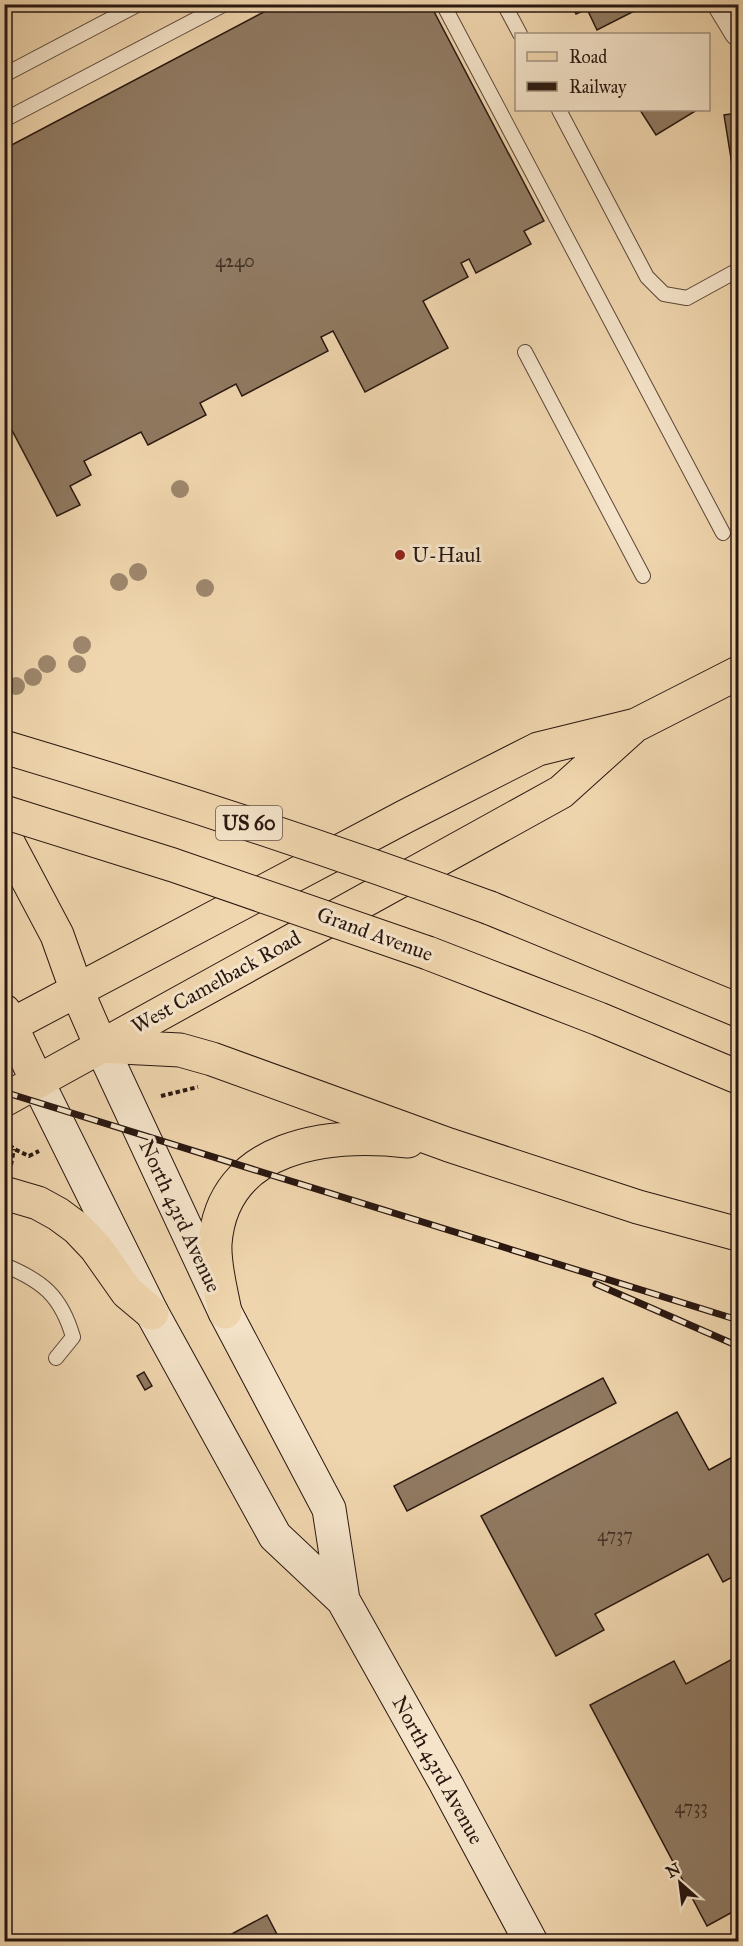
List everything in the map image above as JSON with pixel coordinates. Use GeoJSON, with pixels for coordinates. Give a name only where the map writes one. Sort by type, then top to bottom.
{"type":"FeatureCollection","features":[{"type":"Feature","properties":{"kind":"main road","name":"West Camelback Road"},"geometry":{"type":"LineString","coordinates":[[7,1022],[77,991],[406,816],[538,749],[636,725],[738,673]]}},
{"type":"Feature","properties":{"kind":"main road","name":"West Camelback Road"},"geometry":{"type":"LineString","coordinates":[[4,1100],[561,792],[636,725]]}},
{"type":"Feature","properties":{"kind":"main road","name":"US 60"},"geometry":{"type":"LineString","coordinates":[[4,747],[303,840],[490,908],[738,1010]]}},
{"type":"Feature","properties":{"kind":"main road","name":"Grand Avenue"},"geometry":{"type":"LineString","coordinates":[[4,812],[194,872],[428,953],[599,1019],[738,1077]]}},
{"type":"Feature","properties":{"kind":"main road","name":"North 43rd Avenue"},"geometry":{"type":"LineString","coordinates":[[4,835],[57,935],[77,991],[101,1046],[225,1312],[329,1509],[343,1600]]}},
{"type":"Feature","properties":{"kind":"main road","name":"North 43rd Avenue"},"geometry":{"type":"LineString","coordinates":[[7,1022],[152,1313],[275,1536],[343,1600],[531,1941]]}},
{"type":"Feature","properties":{"kind":"main road"},"geometry":{"type":"LineString","coordinates":[[101,1046],[180,1050],[212,1059],[449,1145],[638,1207],[738,1234]]}},
{"type":"Feature","properties":{"kind":"main road"},"geometry":{"type":"LineString","coordinates":[[225,1312],[215,1246],[219,1219],[232,1189],[253,1168],[273,1155],[294,1147],[326,1142],[396,1140],[449,1145]]}},
{"type":"Feature","properties":{"kind":"main road"},"geometry":{"type":"LineString","coordinates":[[4,1194],[38,1203],[77,1228],[96,1248],[127,1292],[152,1313]]}},
{"type":"Feature","properties":{"kind":"street"},"geometry":{"type":"LineString","coordinates":[[721,4],[738,32]]}},
{"type":"Feature","properties":{"kind":"lane"},"geometry":{"type":"LineString","coordinates":[[4,75],[139,4]]}},
{"type":"Feature","properties":{"kind":"lane"},"geometry":{"type":"LineString","coordinates":[[4,120],[225,4]]}},
{"type":"Feature","properties":{"kind":"lane"},"geometry":{"type":"LineString","coordinates":[[443,4],[723,533]]}},
{"type":"Feature","properties":{"kind":"lane"},"geometry":{"type":"LineString","coordinates":[[504,4],[519,33]]}},
{"type":"Feature","properties":{"kind":"lane"},"geometry":{"type":"LineString","coordinates":[[560,111],[647,277],[664,294],[687,298],[738,270]]}},
{"type":"Feature","properties":{"kind":"lane"},"geometry":{"type":"LineString","coordinates":[[525,352],[644,576]]}},
{"type":"Feature","properties":{"kind":"lane"},"geometry":{"type":"LineString","coordinates":[[4,1265],[30,1276],[54,1297],[67,1318],[73,1337],[56,1358]]}},
{"type":"Feature","properties":{"kind":"path"},"geometry":{"type":"LineString","coordinates":[[4,1140],[14,1149],[29,1156],[39,1151]]}},
{"type":"Feature","properties":{"kind":"building"},"geometry":{"type":"Polygon","coordinates":[[[279,4],[430,4],[544,221],[524,231],[531,244],[476,273],[469,259],[461,263],[468,277],[423,301],[448,348],[365,392],[333,331],[321,337],[328,351],[242,396],[236,384],[200,403],[206,415],[148,445],[141,432],[84,461],[91,475],[70,486],[80,505],[57,516],[4,415],[4,149],[279,4]]]}},
{"type":"Feature","properties":{"kind":"building"},"geometry":{"type":"Polygon","coordinates":[[[572,4],[648,4],[597,30],[587,9],[576,14],[572,4]]]}},
{"type":"Feature","properties":{"kind":"building"},"geometry":{"type":"Polygon","coordinates":[[[641,111],[695,111],[656,135],[641,111]]]}},
{"type":"Feature","properties":{"kind":"building"},"geometry":{"type":"Polygon","coordinates":[[[738,113],[738,182],[735,183],[724,115],[738,113]]]}},
{"type":"Feature","properties":{"kind":"building"},"geometry":{"type":"Polygon","coordinates":[[[144,1372],[152,1386],[145,1390],[137,1376],[144,1372]]]}},
{"type":"Feature","properties":{"kind":"building"},"geometry":{"type":"Polygon","coordinates":[[[603,1378],[616,1403],[407,1511],[394,1486],[603,1378]]]}},
{"type":"Feature","properties":{"kind":"building"},"geometry":{"type":"Polygon","coordinates":[[[677,1412],[709,1470],[738,1454],[738,1574],[723,1582],[708,1554],[595,1614],[604,1630],[556,1656],[481,1516],[677,1412]]]}},
{"type":"Feature","properties":{"kind":"building"},"geometry":{"type":"Polygon","coordinates":[[[738,1656],[738,1909],[707,1926],[590,1705],[674,1661],[686,1684],[738,1656]]]}},
{"type":"Feature","properties":{"kind":"building"},"geometry":{"type":"Polygon","coordinates":[[[267,1915],[281,1942],[217,1942],[267,1915]]]}},
{"type":"Feature","properties":{"kind":"railway"},"geometry":{"type":"LineString","coordinates":[[4,1092],[738,1320]]}},
{"type":"Feature","properties":{"kind":"railway"},"geometry":{"type":"LineString","coordinates":[[596,1284],[738,1346]]}},
{"type":"Feature","properties":{"kind":"place","name":"U-Haul"},"geometry":{"type":"Point","coordinates":[400,555]}}]}
